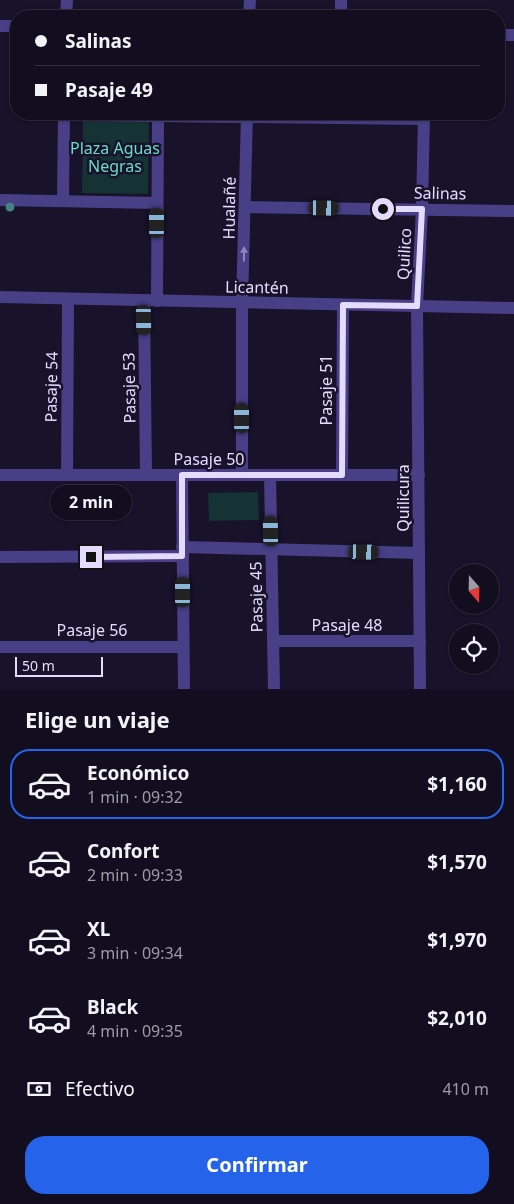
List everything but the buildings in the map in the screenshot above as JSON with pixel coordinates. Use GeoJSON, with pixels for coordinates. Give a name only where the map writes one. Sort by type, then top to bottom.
{"type":"FeatureCollection","features":[{"type":"Feature","properties":{"kind":"street"},"geometry":{"type":"LineString","coordinates":[[63,201],[64,120]]}},
{"type":"Feature","properties":{"kind":"street"},"geometry":{"type":"LineString","coordinates":[[157,301],[158,120]]}},
{"type":"Feature","properties":{"kind":"street","name":"Hualañé"},"geometry":{"type":"LineString","coordinates":[[242,475],[242,303],[247,120]]}},
{"type":"Feature","properties":{"kind":"street","name":"Quilico"},"geometry":{"type":"LineString","coordinates":[[417,306],[424,120]]}},
{"type":"Feature","properties":{"kind":"street"},"geometry":{"type":"LineString","coordinates":[[0,200],[157,203]]}},
{"type":"Feature","properties":{"kind":"street","name":"Salinas"},"geometry":{"type":"LineString","coordinates":[[245,206],[514,211]]}},
{"type":"Feature","properties":{"kind":"street","name":"Licantén"},"geometry":{"type":"LineString","coordinates":[[0,297],[514,308]]}},
{"type":"Feature","properties":{"kind":"street","name":"Pasaje 54"},"geometry":{"type":"LineString","coordinates":[[67,475],[68,299]]}},
{"type":"Feature","properties":{"kind":"street","name":"Pasaje 53"},"geometry":{"type":"LineString","coordinates":[[144,301],[146,475]]}},
{"type":"Feature","properties":{"kind":"street","name":"Pasaje 51"},"geometry":{"type":"LineString","coordinates":[[342,475],[343,305]]}},
{"type":"Feature","properties":{"kind":"street","name":"Quilicura"},"geometry":{"type":"LineString","coordinates":[[417,306],[420,689]]}},
{"type":"Feature","properties":{"kind":"street","name":"Pasaje 50"},"geometry":{"type":"LineString","coordinates":[[0,475],[419,475]]}},
{"type":"Feature","properties":{"kind":"street"},"geometry":{"type":"LineString","coordinates":[[182,475],[184,689]]}},
{"type":"Feature","properties":{"kind":"street","name":"Pasaje 45"},"geometry":{"type":"LineString","coordinates":[[270,475],[274,689]]}},
{"type":"Feature","properties":{"kind":"street"},"geometry":{"type":"LineString","coordinates":[[0,557],[272,549],[419,553]]}},
{"type":"Feature","properties":{"kind":"street","name":"Pasaje 48"},"geometry":{"type":"LineString","coordinates":[[273,641],[420,641]]}},
{"type":"Feature","properties":{"kind":"street","name":"Pasaje 56"},"geometry":{"type":"LineString","coordinates":[[0,647],[184,647]]}},
{"type":"Feature","properties":{"kind":"green space","name":"Plaza Aguas Negras"},"geometry":{"type":"Polygon","coordinates":[[[83,121],[149,122],[148,194],[82,193],[83,121]]]}},
{"type":"Feature","properties":{"kind":"green space"},"geometry":{"type":"Polygon","coordinates":[[[258,492],[259,520],[209,521],[208,493],[258,492]]]}},
{"type":"Feature","properties":{"kind":"route"},"geometry":{"type":"LineString","coordinates":[[91,557],[182,556],[182,475],[342,475],[343,305],[417,306],[422,209],[383,209]]}}]}
